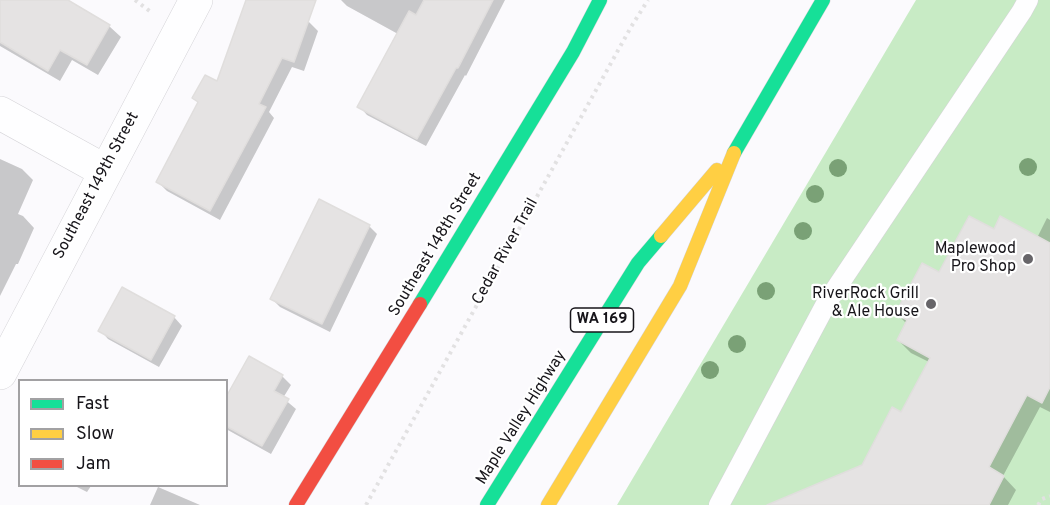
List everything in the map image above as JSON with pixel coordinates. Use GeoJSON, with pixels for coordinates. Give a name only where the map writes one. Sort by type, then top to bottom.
{"type":"FeatureCollection","features":[{"type":"Feature","properties":{"kind":"main road","name":"Southeast 148th Street"},"geometry":{"type":"LineString","coordinates":[[296,505],[573,52],[600,0]]}},
{"type":"Feature","properties":{"kind":"main road","name":"Maple Valley Highway"},"geometry":{"type":"LineString","coordinates":[[548,505],[681,286],[736,148],[823,0]]}},
{"type":"Feature","properties":{"kind":"main road","name":"Maple Valley Highway"},"geometry":{"type":"LineString","coordinates":[[487,505],[638,263],[736,148]]}},
{"type":"Feature","properties":{"kind":"street","name":"Southeast 149th Street"},"geometry":{"type":"LineString","coordinates":[[0,373],[196,0]]}},
{"type":"Feature","properties":{"kind":"street"},"geometry":{"type":"LineString","coordinates":[[0,113],[105,171]]}},
{"type":"Feature","properties":{"kind":"lane"},"geometry":{"type":"LineString","coordinates":[[719,505],[827,302],[1028,0]]}},
{"type":"Feature","properties":{"kind":"path","name":"Cedar River Trail"},"geometry":{"type":"LineString","coordinates":[[366,505],[630,27],[648,0]]}},
{"type":"Feature","properties":{"kind":"path"},"geometry":{"type":"LineString","coordinates":[[1038,505],[1042,499],[1050,496]]}},
{"type":"Feature","properties":{"kind":"green space"},"geometry":{"type":"Polygon","coordinates":[[[916,0],[1050,0],[1050,505],[617,505],[916,0]]]}},
{"type":"Feature","properties":{"kind":"building"},"geometry":{"type":"Polygon","coordinates":[[[0,0],[68,0],[110,25],[87,65],[60,50],[48,71],[0,42],[0,0]]]}},
{"type":"Feature","properties":{"kind":"building"},"geometry":{"type":"Polygon","coordinates":[[[246,0],[316,0],[294,62],[282,58],[259,104],[266,107],[210,211],[156,182],[198,102],[192,98],[205,75],[217,81],[246,0]]]}},
{"type":"Feature","properties":{"kind":"building"},"geometry":{"type":"Polygon","coordinates":[[[424,0],[493,0],[458,68],[417,139],[357,107],[409,11],[416,15],[424,0]]]}},
{"type":"Feature","properties":{"kind":"building"},"geometry":{"type":"Polygon","coordinates":[[[319,199],[370,225],[322,324],[270,299],[319,199]]]}},
{"type":"Feature","properties":{"kind":"building"},"geometry":{"type":"Polygon","coordinates":[[[969,216],[994,229],[1000,216],[1050,243],[1050,387],[1042,403],[1027,395],[989,467],[1004,476],[989,505],[767,505],[862,465],[892,407],[901,412],[930,358],[897,340],[907,320],[895,314],[922,263],[939,272],[969,216]]]}},
{"type":"Feature","properties":{"kind":"building"},"geometry":{"type":"Polygon","coordinates":[[[122,287],[175,316],[151,360],[98,331],[122,287]]]}},
{"type":"Feature","properties":{"kind":"building"},"geometry":{"type":"Polygon","coordinates":[[[249,356],[283,375],[274,391],[289,399],[262,446],[228,427],[228,393],[249,356]]]}},
{"type":"Feature","properties":{"kind":"traffic: fast"},"geometry":{"type":"LineString","coordinates":[[420,304],[573,52],[600,0]]}},
{"type":"Feature","properties":{"kind":"traffic: fast"},"geometry":{"type":"LineString","coordinates":[[734,153],[823,0]]}},
{"type":"Feature","properties":{"kind":"traffic: fast"},"geometry":{"type":"LineString","coordinates":[[487,505],[638,263],[661,236]]}},
{"type":"Feature","properties":{"kind":"traffic: slow"},"geometry":{"type":"LineString","coordinates":[[548,505],[680,286],[734,153]]}},
{"type":"Feature","properties":{"kind":"traffic: slow"},"geometry":{"type":"LineString","coordinates":[[661,236],[717,170]]}},
{"type":"Feature","properties":{"kind":"traffic: jam"},"geometry":{"type":"LineString","coordinates":[[296,505],[420,304]]}},
{"type":"Feature","properties":{"kind":"place","name":"Maplewood Pro Shop"},"geometry":{"type":"Point","coordinates":[1028,259]}},
{"type":"Feature","properties":{"kind":"place","name":"RiverRock Grill & Ale House"},"geometry":{"type":"Point","coordinates":[931,304]}}]}
